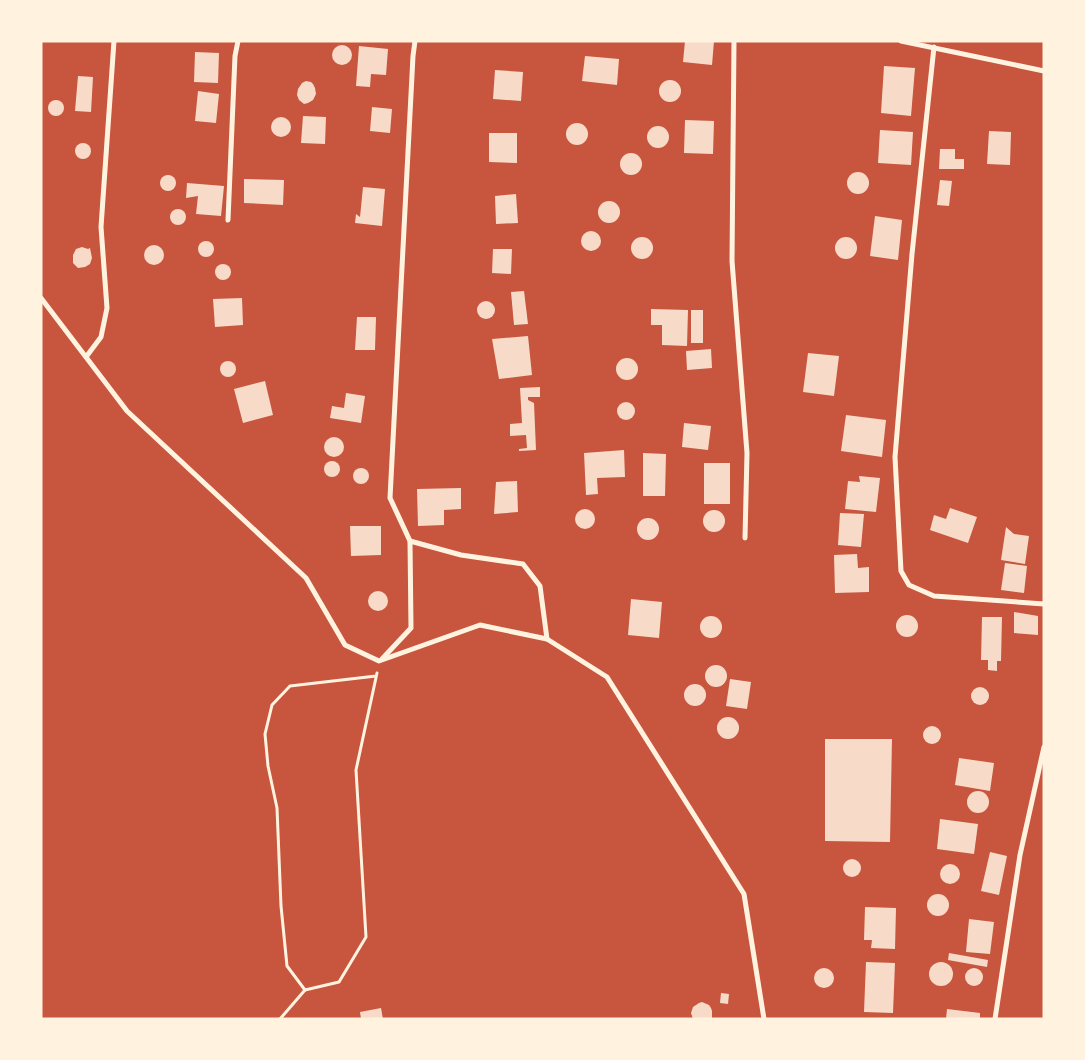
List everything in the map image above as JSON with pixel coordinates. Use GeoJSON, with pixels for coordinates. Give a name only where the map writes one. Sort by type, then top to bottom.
{"type":"FeatureCollection","features":[{"type":"Feature","properties":{"kind":"street"},"geometry":{"type":"LineString","coordinates":[[86,357],[101,336],[107,308],[100,227],[114,41]]}},
{"type":"Feature","properties":{"kind":"street"},"geometry":{"type":"LineString","coordinates":[[228,220],[235,56],[238,41]]}},
{"type":"Feature","properties":{"kind":"street"},"geometry":{"type":"LineString","coordinates":[[379,661],[411,628],[410,542],[390,498],[415,41]]}},
{"type":"Feature","properties":{"kind":"street"},"geometry":{"type":"LineString","coordinates":[[734,41],[732,261],[747,453],[745,538]]}},
{"type":"Feature","properties":{"kind":"street"},"geometry":{"type":"LineString","coordinates":[[901,41],[1044,71]]}},
{"type":"Feature","properties":{"kind":"street"},"geometry":{"type":"LineString","coordinates":[[934,47],[912,254],[895,457],[901,570],[909,585],[934,596],[1044,604]]}},
{"type":"Feature","properties":{"kind":"street"},"geometry":{"type":"LineString","coordinates":[[41,298],[127,411],[306,578],[345,645],[379,661],[480,625],[547,639],[607,677],[744,894],[764,1019]]}},
{"type":"Feature","properties":{"kind":"street"},"geometry":{"type":"LineString","coordinates":[[410,542],[461,555],[523,564],[540,586],[547,639]]}},
{"type":"Feature","properties":{"kind":"street"},"geometry":{"type":"LineString","coordinates":[[995,1019],[1020,855],[1044,747]]}},
{"type":"Feature","properties":{"kind":"path"},"geometry":{"type":"LineString","coordinates":[[280,1019],[305,990],[339,982],[366,937],[356,770],[376,676],[290,686],[272,705],[265,734],[268,766],[277,808],[281,906],[287,966],[305,990]]}},
{"type":"Feature","properties":{"kind":"building"},"geometry":{"type":"Polygon","coordinates":[[[685,41],[714,41],[712,65],[683,62],[685,41]]]}},
{"type":"Feature","properties":{"kind":"building"},"geometry":{"type":"Polygon","coordinates":[[[342,45],[349,48],[352,55],[349,62],[342,65],[335,62],[332,55],[335,48],[342,45]]]}},
{"type":"Feature","properties":{"kind":"building"},"geometry":{"type":"Polygon","coordinates":[[[359,46],[388,49],[386,75],[371,74],[370,87],[356,86],[359,46]]]}},
{"type":"Feature","properties":{"kind":"building"},"geometry":{"type":"Polygon","coordinates":[[[195,52],[219,53],[218,83],[194,82],[195,52]]]}},
{"type":"Feature","properties":{"kind":"building"},"geometry":{"type":"Polygon","coordinates":[[[585,56],[619,59],[617,85],[582,81],[585,56]]]}},
{"type":"Feature","properties":{"kind":"building"},"geometry":{"type":"Polygon","coordinates":[[[884,66],[915,68],[911,116],[881,113],[884,66]]]}},
{"type":"Feature","properties":{"kind":"building"},"geometry":{"type":"Polygon","coordinates":[[[495,70],[523,72],[521,101],[493,99],[495,70]]]}},
{"type":"Feature","properties":{"kind":"building"},"geometry":{"type":"Polygon","coordinates":[[[78,76],[93,77],[91,112],[75,111],[78,76]]]}},
{"type":"Feature","properties":{"kind":"building"},"geometry":{"type":"Polygon","coordinates":[[[670,80],[678,83],[681,91],[678,99],[670,102],[662,99],[659,91],[662,83],[670,80]]]}},
{"type":"Feature","properties":{"kind":"building"},"geometry":{"type":"Polygon","coordinates":[[[306,81],[313,84],[316,94],[313,100],[304,104],[297,95],[298,89],[306,81]]]}},
{"type":"Feature","properties":{"kind":"building"},"geometry":{"type":"Polygon","coordinates":[[[198,91],[219,94],[216,123],[195,121],[198,91]]]}},
{"type":"Feature","properties":{"kind":"building"},"geometry":{"type":"Polygon","coordinates":[[[56,100],[62,102],[64,108],[62,114],[56,116],[50,114],[48,108],[50,102],[56,100]]]}},
{"type":"Feature","properties":{"kind":"building"},"geometry":{"type":"Polygon","coordinates":[[[372,107],[392,109],[390,133],[370,131],[372,107]]]}},
{"type":"Feature","properties":{"kind":"building"},"geometry":{"type":"Polygon","coordinates":[[[303,116],[326,117],[325,144],[301,143],[303,116]]]}},
{"type":"Feature","properties":{"kind":"building"},"geometry":{"type":"Polygon","coordinates":[[[281,117],[288,120],[291,127],[288,134],[281,137],[274,134],[271,127],[274,120],[281,117]]]}},
{"type":"Feature","properties":{"kind":"building"},"geometry":{"type":"Polygon","coordinates":[[[685,120],[714,121],[713,154],[684,153],[685,120]]]}},
{"type":"Feature","properties":{"kind":"building"},"geometry":{"type":"Polygon","coordinates":[[[577,123],[585,126],[588,134],[585,142],[577,145],[569,142],[566,134],[569,126],[577,123]]]}},
{"type":"Feature","properties":{"kind":"building"},"geometry":{"type":"Polygon","coordinates":[[[658,126],[666,129],[669,137],[666,145],[658,148],[650,145],[647,137],[650,129],[658,126]]]}},
{"type":"Feature","properties":{"kind":"building"},"geometry":{"type":"Polygon","coordinates":[[[880,130],[913,132],[911,165],[878,163],[880,130]]]}},
{"type":"Feature","properties":{"kind":"building"},"geometry":{"type":"Polygon","coordinates":[[[989,131],[1011,132],[1010,165],[987,164],[989,131]]]}},
{"type":"Feature","properties":{"kind":"building"},"geometry":{"type":"Polygon","coordinates":[[[489,133],[517,133],[517,163],[489,162],[489,133]]]}},
{"type":"Feature","properties":{"kind":"building"},"geometry":{"type":"Polygon","coordinates":[[[83,143],[89,145],[91,151],[89,157],[83,159],[77,157],[75,151],[77,145],[83,143]]]}},
{"type":"Feature","properties":{"kind":"building"},"geometry":{"type":"Polygon","coordinates":[[[940,149],[955,149],[955,159],[964,159],[964,169],[939,169],[940,149]]]}},
{"type":"Feature","properties":{"kind":"building"},"geometry":{"type":"Polygon","coordinates":[[[631,153],[639,156],[642,164],[639,172],[631,175],[623,172],[620,164],[623,156],[631,153]]]}},
{"type":"Feature","properties":{"kind":"building"},"geometry":{"type":"Polygon","coordinates":[[[858,172],[866,175],[869,183],[866,191],[858,194],[850,191],[847,183],[850,175],[858,172]]]}},
{"type":"Feature","properties":{"kind":"building"},"geometry":{"type":"Polygon","coordinates":[[[168,175],[174,177],[176,183],[174,189],[168,191],[162,189],[160,183],[162,177],[168,175]]]}},
{"type":"Feature","properties":{"kind":"building"},"geometry":{"type":"Polygon","coordinates":[[[244,179],[284,180],[283,205],[244,203],[244,179]]]}},
{"type":"Feature","properties":{"kind":"building"},"geometry":{"type":"Polygon","coordinates":[[[940,180],[952,181],[949,206],[937,205],[940,180]]]}},
{"type":"Feature","properties":{"kind":"building"},"geometry":{"type":"Polygon","coordinates":[[[187,183],[224,186],[221,216],[196,214],[198,196],[186,198],[187,183]]]}},
{"type":"Feature","properties":{"kind":"building"},"geometry":{"type":"Polygon","coordinates":[[[363,187],[385,189],[382,226],[355,223],[356,214],[360,217],[363,187]]]}},
{"type":"Feature","properties":{"kind":"building"},"geometry":{"type":"Polygon","coordinates":[[[516,194],[518,223],[496,224],[495,196],[516,194]]]}},
{"type":"Feature","properties":{"kind":"building"},"geometry":{"type":"Polygon","coordinates":[[[609,201],[617,204],[620,212],[617,220],[609,223],[601,220],[598,212],[601,204],[609,201]]]}},
{"type":"Feature","properties":{"kind":"building"},"geometry":{"type":"Polygon","coordinates":[[[178,209],[184,211],[186,217],[184,223],[178,225],[172,223],[170,217],[172,211],[178,209]]]}},
{"type":"Feature","properties":{"kind":"building"},"geometry":{"type":"Polygon","coordinates":[[[875,216],[902,220],[898,260],[870,256],[875,216]]]}},
{"type":"Feature","properties":{"kind":"building"},"geometry":{"type":"Polygon","coordinates":[[[591,231],[598,234],[601,241],[598,248],[591,251],[584,248],[581,241],[584,234],[591,231]]]}},
{"type":"Feature","properties":{"kind":"building"},"geometry":{"type":"Polygon","coordinates":[[[642,237],[650,240],[653,248],[650,256],[642,259],[634,256],[631,248],[634,240],[642,237]]]}},
{"type":"Feature","properties":{"kind":"building"},"geometry":{"type":"Polygon","coordinates":[[[846,237],[854,240],[857,248],[854,256],[846,259],[838,256],[835,248],[838,240],[846,237]]]}},
{"type":"Feature","properties":{"kind":"building"},"geometry":{"type":"Polygon","coordinates":[[[206,241],[212,243],[214,249],[212,255],[206,257],[200,255],[198,249],[200,243],[206,241]]]}},
{"type":"Feature","properties":{"kind":"building"},"geometry":{"type":"Polygon","coordinates":[[[154,245],[161,248],[164,255],[161,262],[154,265],[147,262],[144,255],[147,248],[154,245]]]}},
{"type":"Feature","properties":{"kind":"building"},"geometry":{"type":"Polygon","coordinates":[[[82,247],[90,248],[92,258],[90,264],[78,268],[73,263],[73,255],[76,249],[82,247]]]}},
{"type":"Feature","properties":{"kind":"building"},"geometry":{"type":"Polygon","coordinates":[[[493,249],[512,249],[511,274],[492,273],[493,249]]]}},
{"type":"Feature","properties":{"kind":"building"},"geometry":{"type":"Polygon","coordinates":[[[223,264],[229,266],[231,272],[229,278],[223,280],[217,278],[215,272],[217,266],[223,264]]]}},
{"type":"Feature","properties":{"kind":"building"},"geometry":{"type":"Polygon","coordinates":[[[524,291],[528,324],[514,325],[511,292],[524,291]]]}},
{"type":"Feature","properties":{"kind":"building"},"geometry":{"type":"Polygon","coordinates":[[[242,298],[243,325],[215,327],[213,299],[242,298]]]}},
{"type":"Feature","properties":{"kind":"building"},"geometry":{"type":"Polygon","coordinates":[[[486,301],[492,304],[495,310],[492,316],[486,319],[480,316],[477,310],[480,304],[486,301]]]}},
{"type":"Feature","properties":{"kind":"building"},"geometry":{"type":"Polygon","coordinates":[[[651,309],[688,310],[687,346],[662,345],[662,325],[651,325],[651,309]]]}},
{"type":"Feature","properties":{"kind":"building"},"geometry":{"type":"Polygon","coordinates":[[[691,310],[703,310],[703,343],[691,343],[691,310]]]}},
{"type":"Feature","properties":{"kind":"building"},"geometry":{"type":"Polygon","coordinates":[[[357,317],[376,317],[375,350],[355,350],[357,317]]]}},
{"type":"Feature","properties":{"kind":"building"},"geometry":{"type":"Polygon","coordinates":[[[528,336],[532,375],[499,379],[492,339],[528,336]]]}},
{"type":"Feature","properties":{"kind":"building"},"geometry":{"type":"Polygon","coordinates":[[[711,349],[712,368],[687,370],[686,351],[711,349]]]}},
{"type":"Feature","properties":{"kind":"building"},"geometry":{"type":"Polygon","coordinates":[[[808,353],[839,356],[834,396],[803,392],[808,353]]]}},
{"type":"Feature","properties":{"kind":"building"},"geometry":{"type":"Polygon","coordinates":[[[627,358],[635,361],[638,369],[635,377],[627,380],[619,377],[616,369],[619,361],[627,358]]]}},
{"type":"Feature","properties":{"kind":"building"},"geometry":{"type":"Polygon","coordinates":[[[228,361],[236,369],[228,377],[220,369],[228,361]]]}},
{"type":"Feature","properties":{"kind":"building"},"geometry":{"type":"Polygon","coordinates":[[[265,381],[273,415],[243,423],[234,389],[265,381]]]}},
{"type":"Feature","properties":{"kind":"building"},"geometry":{"type":"Polygon","coordinates":[[[540,387],[540,397],[528,397],[528,400],[534,403],[536,450],[519,451],[519,449],[527,448],[526,435],[510,436],[510,424],[522,423],[520,388],[540,387]]]}},
{"type":"Feature","properties":{"kind":"building"},"geometry":{"type":"Polygon","coordinates":[[[346,393],[365,396],[361,423],[330,418],[332,406],[344,408],[346,393]]]}},
{"type":"Feature","properties":{"kind":"building"},"geometry":{"type":"Polygon","coordinates":[[[622,402],[630,402],[635,407],[633,418],[622,420],[617,415],[617,407],[622,402]]]}},
{"type":"Feature","properties":{"kind":"building"},"geometry":{"type":"Polygon","coordinates":[[[846,415],[886,420],[882,457],[841,451],[846,415]]]}},
{"type":"Feature","properties":{"kind":"building"},"geometry":{"type":"Polygon","coordinates":[[[684,423],[711,426],[708,450],[682,447],[684,423]]]}},
{"type":"Feature","properties":{"kind":"building"},"geometry":{"type":"Polygon","coordinates":[[[334,437],[341,440],[344,447],[341,454],[334,457],[327,454],[324,447],[327,440],[334,437]]]}},
{"type":"Feature","properties":{"kind":"building"},"geometry":{"type":"Polygon","coordinates":[[[624,450],[625,477],[597,478],[598,494],[586,495],[584,453],[624,450]]]}},
{"type":"Feature","properties":{"kind":"building"},"geometry":{"type":"Polygon","coordinates":[[[643,453],[666,454],[665,496],[643,496],[643,453]]]}},
{"type":"Feature","properties":{"kind":"building"},"geometry":{"type":"Polygon","coordinates":[[[332,461],[338,463],[340,469],[338,475],[332,477],[326,475],[324,469],[326,463],[332,461]]]}},
{"type":"Feature","properties":{"kind":"building"},"geometry":{"type":"Polygon","coordinates":[[[704,463],[730,463],[730,504],[704,504],[704,463]]]}},
{"type":"Feature","properties":{"kind":"building"},"geometry":{"type":"Polygon","coordinates":[[[361,468],[367,470],[369,476],[367,482],[361,484],[355,482],[353,476],[355,470],[361,468]]]}},
{"type":"Feature","properties":{"kind":"building"},"geometry":{"type":"Polygon","coordinates":[[[859,476],[880,478],[876,512],[845,509],[848,481],[860,482],[859,476]]]}},
{"type":"Feature","properties":{"kind":"building"},"geometry":{"type":"Polygon","coordinates":[[[517,481],[518,512],[494,514],[496,482],[517,481]]]}},
{"type":"Feature","properties":{"kind":"building"},"geometry":{"type":"Polygon","coordinates":[[[461,488],[461,509],[444,510],[444,525],[418,526],[417,489],[461,488]]]}},
{"type":"Feature","properties":{"kind":"building"},"geometry":{"type":"Polygon","coordinates":[[[950,508],[977,517],[968,543],[930,530],[934,515],[946,519],[950,508]]]}},
{"type":"Feature","properties":{"kind":"building"},"geometry":{"type":"Polygon","coordinates":[[[585,509],[592,512],[595,519],[592,526],[585,529],[578,526],[575,519],[578,512],[585,509]]]}},
{"type":"Feature","properties":{"kind":"building"},"geometry":{"type":"Polygon","coordinates":[[[714,510],[722,513],[725,521],[722,529],[714,532],[706,529],[703,521],[706,513],[714,510]]]}},
{"type":"Feature","properties":{"kind":"building"},"geometry":{"type":"Polygon","coordinates":[[[840,513],[864,514],[861,547],[838,545],[840,513]]]}},
{"type":"Feature","properties":{"kind":"building"},"geometry":{"type":"Polygon","coordinates":[[[648,518],[656,521],[659,529],[656,537],[648,540],[640,537],[637,529],[640,521],[648,518]]]}},
{"type":"Feature","properties":{"kind":"building"},"geometry":{"type":"Polygon","coordinates":[[[350,526],[381,526],[381,555],[351,556],[350,526]]]}},
{"type":"Feature","properties":{"kind":"building"},"geometry":{"type":"Polygon","coordinates":[[[1006,527],[1014,534],[1029,536],[1025,564],[1001,560],[1006,527]]]}},
{"type":"Feature","properties":{"kind":"building"},"geometry":{"type":"Polygon","coordinates":[[[857,554],[858,568],[869,567],[869,592],[835,593],[834,555],[857,554]]]}},
{"type":"Feature","properties":{"kind":"building"},"geometry":{"type":"Polygon","coordinates":[[[1005,563],[1027,566],[1024,593],[1001,590],[1005,563]]]}},
{"type":"Feature","properties":{"kind":"building"},"geometry":{"type":"Polygon","coordinates":[[[378,591],[385,594],[388,601],[385,608],[378,611],[371,608],[368,601],[371,594],[378,591]]]}},
{"type":"Feature","properties":{"kind":"building"},"geometry":{"type":"Polygon","coordinates":[[[631,599],[662,602],[659,638],[628,635],[631,599]]]}},
{"type":"Feature","properties":{"kind":"building"},"geometry":{"type":"Polygon","coordinates":[[[1014,612],[1038,616],[1038,635],[1014,633],[1014,612]]]}},
{"type":"Feature","properties":{"kind":"building"},"geometry":{"type":"Polygon","coordinates":[[[907,615],[915,618],[918,626],[915,634],[907,637],[899,634],[896,626],[899,618],[907,615]]]}},
{"type":"Feature","properties":{"kind":"building"},"geometry":{"type":"Polygon","coordinates":[[[711,616],[719,619],[722,627],[719,635],[711,638],[703,635],[700,627],[703,619],[711,616]]]}},
{"type":"Feature","properties":{"kind":"building"},"geometry":{"type":"Polygon","coordinates":[[[982,617],[1002,617],[1001,661],[997,661],[997,671],[988,670],[988,660],[981,660],[982,617]]]}},
{"type":"Feature","properties":{"kind":"building"},"geometry":{"type":"Polygon","coordinates":[[[716,665],[724,668],[727,676],[724,684],[716,687],[708,684],[705,676],[708,668],[716,665]]]}},
{"type":"Feature","properties":{"kind":"building"},"geometry":{"type":"Polygon","coordinates":[[[730,679],[751,682],[747,709],[726,706],[730,679]]]}},
{"type":"Feature","properties":{"kind":"building"},"geometry":{"type":"Polygon","coordinates":[[[695,684],[703,687],[706,695],[703,703],[695,706],[687,703],[684,695],[687,687],[695,684]]]}},
{"type":"Feature","properties":{"kind":"building"},"geometry":{"type":"Polygon","coordinates":[[[976,687],[984,687],[989,692],[987,703],[976,705],[971,700],[971,692],[976,687]]]}},
{"type":"Feature","properties":{"kind":"building"},"geometry":{"type":"Polygon","coordinates":[[[728,717],[736,720],[739,728],[736,736],[728,739],[720,736],[717,728],[720,720],[728,717]]]}},
{"type":"Feature","properties":{"kind":"building"},"geometry":{"type":"Polygon","coordinates":[[[928,726],[936,726],[941,731],[939,742],[928,744],[923,739],[923,731],[928,726]]]}},
{"type":"Feature","properties":{"kind":"building"},"geometry":{"type":"Polygon","coordinates":[[[825,739],[892,739],[890,842],[825,841],[825,739]]]}},
{"type":"Feature","properties":{"kind":"building"},"geometry":{"type":"Polygon","coordinates":[[[959,758],[994,763],[990,791],[955,785],[959,758]]]}},
{"type":"Feature","properties":{"kind":"building"},"geometry":{"type":"Polygon","coordinates":[[[978,791],[986,794],[989,802],[986,810],[978,813],[970,810],[967,802],[970,794],[978,791]]]}},
{"type":"Feature","properties":{"kind":"building"},"geometry":{"type":"Polygon","coordinates":[[[940,819],[978,824],[974,854],[937,849],[940,819]]]}},
{"type":"Feature","properties":{"kind":"building"},"geometry":{"type":"Polygon","coordinates":[[[990,852],[1007,856],[999,895],[981,891],[990,852]]]}},
{"type":"Feature","properties":{"kind":"building"},"geometry":{"type":"Polygon","coordinates":[[[852,859],[858,862],[861,868],[858,874],[852,877],[846,874],[843,868],[846,862],[852,859]]]}},
{"type":"Feature","properties":{"kind":"building"},"geometry":{"type":"Polygon","coordinates":[[[946,864],[954,864],[960,870],[960,878],[954,884],[946,884],[940,878],[940,870],[946,864]]]}},
{"type":"Feature","properties":{"kind":"building"},"geometry":{"type":"Polygon","coordinates":[[[938,894],[946,897],[949,905],[946,913],[938,916],[930,913],[927,905],[930,897],[938,894]]]}},
{"type":"Feature","properties":{"kind":"building"},"geometry":{"type":"Polygon","coordinates":[[[865,907],[896,908],[895,949],[871,948],[872,940],[864,940],[865,907]]]}},
{"type":"Feature","properties":{"kind":"building"},"geometry":{"type":"Polygon","coordinates":[[[969,919],[994,922],[990,954],[966,952],[969,919]]]}},
{"type":"Feature","properties":{"kind":"building"},"geometry":{"type":"Polygon","coordinates":[[[949,953],[988,960],[987,967],[948,960],[949,953]]]}},
{"type":"Feature","properties":{"kind":"building"},"geometry":{"type":"Polygon","coordinates":[[[866,962],[895,963],[893,1013],[864,1012],[866,962]]]}},
{"type":"Feature","properties":{"kind":"building"},"geometry":{"type":"Polygon","coordinates":[[[941,962],[946,963],[952,969],[952,979],[946,985],[941,986],[936,985],[930,979],[929,974],[930,969],[936,963],[941,962]]]}},
{"type":"Feature","properties":{"kind":"building"},"geometry":{"type":"Polygon","coordinates":[[[824,968],[831,971],[834,978],[831,985],[824,988],[817,985],[814,978],[817,971],[824,968]]]}},
{"type":"Feature","properties":{"kind":"building"},"geometry":{"type":"Polygon","coordinates":[[[970,968],[978,968],[983,973],[981,984],[970,986],[965,981],[965,973],[970,968]]]}},
{"type":"Feature","properties":{"kind":"building"},"geometry":{"type":"Polygon","coordinates":[[[721,993],[729,994],[728,1004],[720,1003],[721,993]]]}},
{"type":"Feature","properties":{"kind":"building"},"geometry":{"type":"Polygon","coordinates":[[[702,1002],[711,1008],[712,1018],[693,1019],[691,1013],[693,1007],[702,1002]]]}},
{"type":"Feature","properties":{"kind":"building"},"geometry":{"type":"Polygon","coordinates":[[[381,1008],[383,1019],[361,1019],[360,1012],[381,1008]]]}},
{"type":"Feature","properties":{"kind":"building"},"geometry":{"type":"Polygon","coordinates":[[[947,1009],[980,1013],[980,1019],[946,1019],[947,1009]]]}}]}
